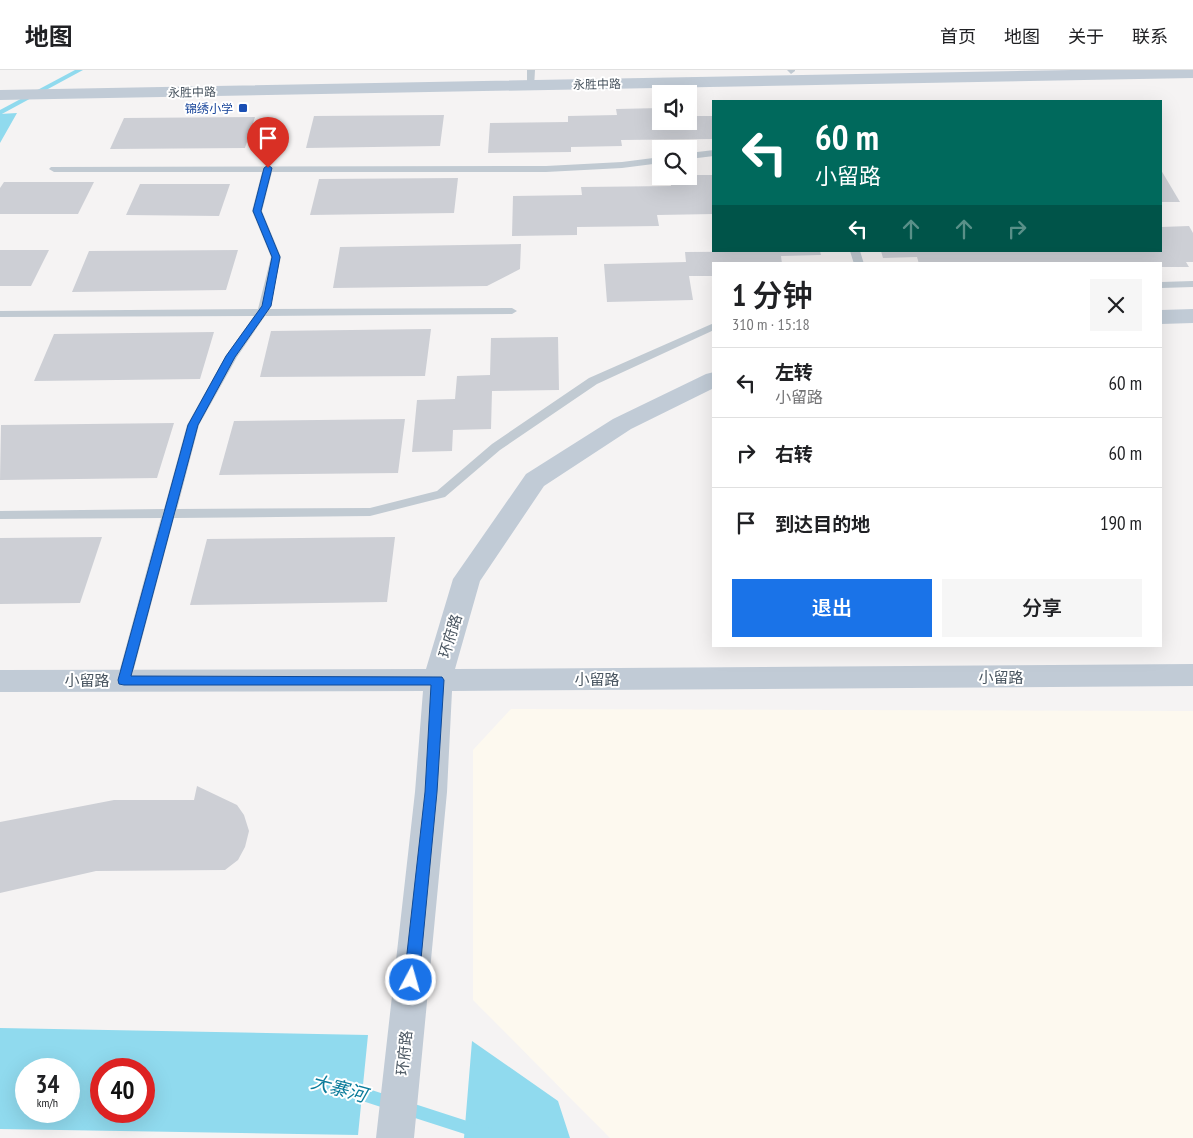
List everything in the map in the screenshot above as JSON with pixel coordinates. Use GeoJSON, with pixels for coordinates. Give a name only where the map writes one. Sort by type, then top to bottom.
{"type":"FeatureCollection","features":[{"type":"Feature","properties":{"kind":"street","name":"永胜中路"},"geometry":{"type":"LineString","coordinates":[[0,96],[531,77],[848,70]]}},
{"type":"Feature","properties":{"kind":"street","name":"永胜中路"},"geometry":{"type":"LineString","coordinates":[[0,84],[531,77],[1185,76]]}},
{"type":"Feature","properties":{"kind":"street"},"geometry":{"type":"LineString","coordinates":[[1162,317],[1193,316]]}},
{"type":"Feature","properties":{"kind":"street","name":"环府路"},"geometry":{"type":"LineString","coordinates":[[395,1138],[431,792],[438,680],[467,579],[535,480],[622,424],[712,380]]}},
{"type":"Feature","properties":{"kind":"street","name":"小留路"},"geometry":{"type":"LineString","coordinates":[[0,681],[1193,675]]}},
{"type":"Feature","properties":{"kind":"lane"},"geometry":{"type":"LineString","coordinates":[[697,155],[712,153]]}},
{"type":"Feature","properties":{"kind":"lane"},"geometry":{"type":"LineString","coordinates":[[54,169],[546,169],[622,165],[652,161]]}},
{"type":"Feature","properties":{"kind":"lane"},"geometry":{"type":"LineString","coordinates":[[124,680],[193,425],[230,356],[266,306],[276,257],[257,211],[268,168]]}},
{"type":"Feature","properties":{"kind":"lane"},"geometry":{"type":"LineString","coordinates":[[1162,285],[1193,284]]}},
{"type":"Feature","properties":{"kind":"lane"},"geometry":{"type":"LineString","coordinates":[[0,314],[512,311]]}},
{"type":"Feature","properties":{"kind":"lane"},"geometry":{"type":"LineString","coordinates":[[0,515],[370,512],[441,494],[496,447],[592,381],[712,327]]}},
{"type":"Feature","properties":{"kind":"shaded area"},"geometry":{"type":"Polygon","coordinates":[[[511,709],[1193,711],[1193,1138],[610,1138],[473,1000],[473,750],[511,709]]]}},
{"type":"Feature","properties":{"kind":"water"},"geometry":{"type":"Polygon","coordinates":[[[17,113],[0,143],[0,114],[17,113]]]}},
{"type":"Feature","properties":{"kind":"water"},"geometry":{"type":"Polygon","coordinates":[[[0,1028],[368,1035],[358,1135],[0,1129],[0,1028]]]}},
{"type":"Feature","properties":{"kind":"water"},"geometry":{"type":"Polygon","coordinates":[[[472,1041],[558,1101],[570,1138],[464,1138],[472,1041]]]}},
{"type":"Feature","properties":{"kind":"building"},"geometry":{"type":"Polygon","coordinates":[[[652,108],[652,130],[697,130],[697,116],[712,116],[712,139],[621,140],[622,146],[571,147],[571,152],[488,153],[490,123],[568,122],[568,116],[617,115],[616,109],[652,108]]]}},
{"type":"Feature","properties":{"kind":"building"},"geometry":{"type":"Polygon","coordinates":[[[444,115],[440,146],[306,148],[314,116],[444,115]]]}},
{"type":"Feature","properties":{"kind":"building"},"geometry":{"type":"Polygon","coordinates":[[[255,117],[245,148],[110,149],[124,118],[255,117]]]}},
{"type":"Feature","properties":{"kind":"building"},"geometry":{"type":"Polygon","coordinates":[[[1162,172],[1180,202],[1162,202],[1162,172]]]}},
{"type":"Feature","properties":{"kind":"building"},"geometry":{"type":"Polygon","coordinates":[[[697,175],[712,175],[712,214],[657,215],[659,226],[577,227],[577,235],[512,236],[513,196],[582,195],[581,187],[697,185],[697,175]]]}},
{"type":"Feature","properties":{"kind":"building"},"geometry":{"type":"Polygon","coordinates":[[[458,178],[454,213],[310,215],[319,179],[458,178]]]}},
{"type":"Feature","properties":{"kind":"building"},"geometry":{"type":"Polygon","coordinates":[[[4,182],[94,182],[78,214],[0,214],[0,188],[4,182]]]}},
{"type":"Feature","properties":{"kind":"building"},"geometry":{"type":"Polygon","coordinates":[[[140,184],[230,184],[219,216],[126,215],[140,184]]]}},
{"type":"Feature","properties":{"kind":"building"},"geometry":{"type":"Polygon","coordinates":[[[1189,226],[1193,233],[1193,262],[1186,262],[1189,267],[1162,267],[1162,262],[918,262],[917,257],[883,258],[881,252],[1162,252],[1162,227],[1189,226]]]}},
{"type":"Feature","properties":{"kind":"building"},"geometry":{"type":"Polygon","coordinates":[[[521,244],[520,269],[487,286],[333,288],[340,247],[521,244]]]}},
{"type":"Feature","properties":{"kind":"building"},"geometry":{"type":"Polygon","coordinates":[[[0,250],[49,250],[31,286],[0,286],[0,250]]]}},
{"type":"Feature","properties":{"kind":"building"},"geometry":{"type":"Polygon","coordinates":[[[238,250],[226,290],[72,292],[89,251],[238,250]]]}},
{"type":"Feature","properties":{"kind":"building"},"geometry":{"type":"Polygon","coordinates":[[[685,252],[820,252],[821,255],[781,256],[782,262],[712,262],[712,276],[689,276],[693,300],[607,302],[604,264],[686,262],[685,252]]]}},
{"type":"Feature","properties":{"kind":"building"},"geometry":{"type":"Polygon","coordinates":[[[431,329],[425,376],[260,377],[271,331],[431,329]]]}},
{"type":"Feature","properties":{"kind":"building"},"geometry":{"type":"Polygon","coordinates":[[[214,332],[200,379],[34,381],[54,334],[214,332]]]}},
{"type":"Feature","properties":{"kind":"building"},"geometry":{"type":"Polygon","coordinates":[[[558,337],[559,390],[492,391],[491,429],[453,430],[452,451],[412,452],[417,400],[455,399],[457,376],[490,375],[491,338],[558,337]]]}},
{"type":"Feature","properties":{"kind":"building"},"geometry":{"type":"Polygon","coordinates":[[[405,419],[398,473],[219,475],[234,421],[405,419]]]}},
{"type":"Feature","properties":{"kind":"building"},"geometry":{"type":"Polygon","coordinates":[[[174,423],[157,478],[0,480],[1,425],[174,423]]]}},
{"type":"Feature","properties":{"kind":"building"},"geometry":{"type":"Polygon","coordinates":[[[102,537],[80,603],[0,604],[0,538],[102,537]]]}},
{"type":"Feature","properties":{"kind":"building"},"geometry":{"type":"Polygon","coordinates":[[[395,537],[387,602],[190,605],[207,539],[395,537]]]}},
{"type":"Feature","properties":{"kind":"building"},"geometry":{"type":"Polygon","coordinates":[[[197,786],[237,805],[244,815],[249,831],[245,847],[238,860],[225,870],[96,871],[0,893],[0,822],[114,800],[194,800],[197,786]]]}},
{"type":"Feature","properties":{"kind":"waterway","name":"大寨河"},"geometry":{"type":"LineString","coordinates":[[0,113],[80,70]]}},
{"type":"Feature","properties":{"kind":"waterway","name":"大寨河"},"geometry":{"type":"LineString","coordinates":[[350,1090],[498,1138]]}},
{"type":"Feature","properties":{"kind":"place","name":"锦绣小学"},"geometry":{"type":"Point","coordinates":[243,108]}},
{"type":"Feature","properties":{"kind":"route"},"geometry":{"type":"LineString","coordinates":[[268,168],[257,211],[276,257],[266,306],[230,356],[193,425],[124,680],[438,680],[431,792],[411,980]]}}]}
